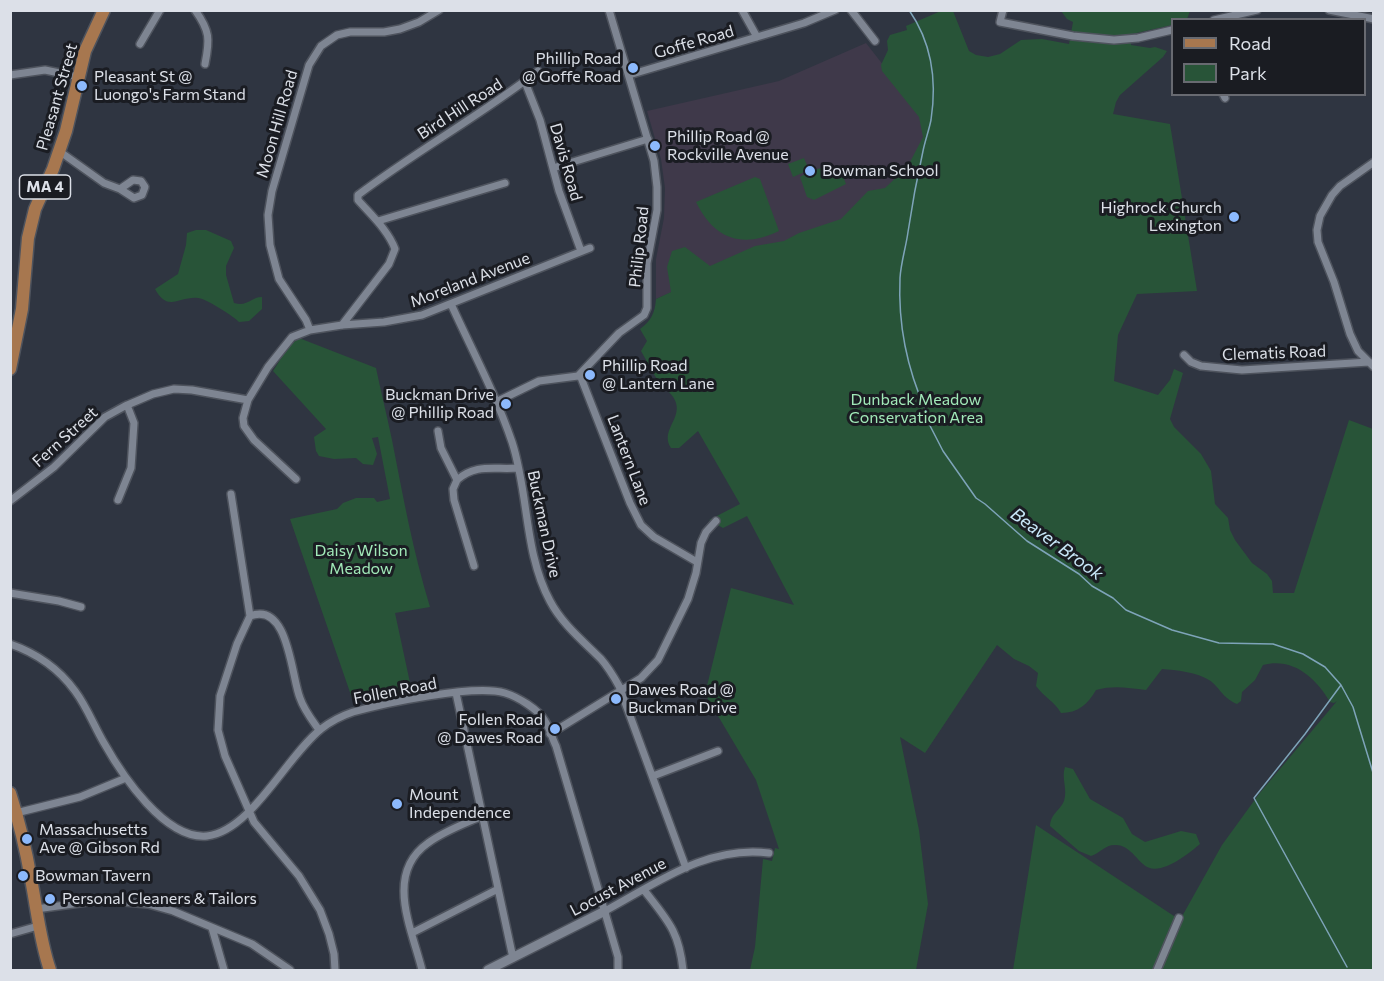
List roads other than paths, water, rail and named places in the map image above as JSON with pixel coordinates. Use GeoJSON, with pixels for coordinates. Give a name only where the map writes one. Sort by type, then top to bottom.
{"type":"FeatureCollection","features":[{"type":"Feature","properties":{"kind":"main road","name":"Pleasant Street"},"geometry":{"type":"LineString","coordinates":[[10,369],[22,309],[28,238],[35,208],[59,151],[85,51],[104,10]]}},
{"type":"Feature","properties":{"kind":"main road"},"geometry":{"type":"LineString","coordinates":[[10,793],[38,926],[50,970]]}},
{"type":"Feature","properties":{"kind":"street"},"geometry":{"type":"LineString","coordinates":[[140,44],[160,10]]}},
{"type":"Feature","properties":{"kind":"street"},"geometry":{"type":"LineString","coordinates":[[195,10],[204,22],[209,37],[206,64]]}},
{"type":"Feature","properties":{"kind":"street","name":"Moon Hill Road"},"geometry":{"type":"LineString","coordinates":[[310,330],[279,279],[270,245],[268,215],[272,191],[309,65],[321,46],[337,35],[400,29],[419,22],[439,10]]}},
{"type":"Feature","properties":{"kind":"street","name":"Philip Road"},"geometry":{"type":"LineString","coordinates":[[580,375],[619,333],[644,315],[647,308],[647,263],[657,210],[654,161],[609,10]]}},
{"type":"Feature","properties":{"kind":"street"},"geometry":{"type":"LineString","coordinates":[[742,10],[757,38]]}},
{"type":"Feature","properties":{"kind":"street","name":"Goffe Road"},"geometry":{"type":"LineString","coordinates":[[629,75],[757,38],[835,10]]}},
{"type":"Feature","properties":{"kind":"street"},"geometry":{"type":"LineString","coordinates":[[851,10],[875,41]]}},
{"type":"Feature","properties":{"kind":"street"},"geometry":{"type":"LineString","coordinates":[[1003,10],[1000,22],[1073,36],[1114,40],[1138,38],[1171,30]]}},
{"type":"Feature","properties":{"kind":"street"},"geometry":{"type":"LineString","coordinates":[[1221,18],[1257,10]]}},
{"type":"Feature","properties":{"kind":"street"},"geometry":{"type":"LineString","coordinates":[[1329,10],[1374,19]]}},
{"type":"Feature","properties":{"kind":"street"},"geometry":{"type":"LineString","coordinates":[[10,75],[45,70],[79,77]]}},
{"type":"Feature","properties":{"kind":"street","name":"Bird Hill Road"},"geometry":{"type":"LineString","coordinates":[[378,221],[358,200],[358,195],[395,167],[494,104],[538,71]]}},
{"type":"Feature","properties":{"kind":"street","name":"Davis Road"},"geometry":{"type":"LineString","coordinates":[[525,81],[540,120],[553,168],[581,251]]}},
{"type":"Feature","properties":{"kind":"street"},"geometry":{"type":"LineString","coordinates":[[553,168],[648,139]]}},
{"type":"Feature","properties":{"kind":"street"},"geometry":{"type":"LineString","coordinates":[[59,151],[104,183],[120,189]]}},
{"type":"Feature","properties":{"kind":"street"},"geometry":{"type":"LineString","coordinates":[[1371,365],[1358,351],[1350,334],[1334,282],[1318,242],[1317,230],[1320,216],[1332,195],[1340,186],[1374,162]]}},
{"type":"Feature","properties":{"kind":"street"},"geometry":{"type":"LineString","coordinates":[[342,325],[366,296],[393,256],[395,249],[392,242],[378,221],[505,183]]}},
{"type":"Feature","properties":{"kind":"street","name":"Moreland Avenue"},"geometry":{"type":"LineString","coordinates":[[248,400],[287,341],[301,332],[342,325],[412,318],[590,248]]}},
{"type":"Feature","properties":{"kind":"street","name":"Buckman Drive"},"geometry":{"type":"LineString","coordinates":[[451,304],[496,402],[512,443],[534,560],[541,584],[550,603],[573,632],[602,660],[621,690],[686,868]]}},
{"type":"Feature","properties":{"kind":"street","name":"Clematis Road"},"geometry":{"type":"LineString","coordinates":[[1184,355],[1191,362],[1201,366],[1242,370],[1371,365]]}},
{"type":"Feature","properties":{"kind":"street"},"geometry":{"type":"LineString","coordinates":[[496,402],[539,381],[567,379],[580,375]]}},
{"type":"Feature","properties":{"kind":"street","name":"Lantern Lane"},"geometry":{"type":"LineString","coordinates":[[580,375],[630,503],[641,525],[654,537],[697,562]]}},
{"type":"Feature","properties":{"kind":"street","name":"Fern Street"},"geometry":{"type":"LineString","coordinates":[[10,501],[54,467],[105,417],[127,405],[153,394],[174,389],[248,400]]}},
{"type":"Feature","properties":{"kind":"street"},"geometry":{"type":"LineString","coordinates":[[248,400],[243,418],[248,432],[296,479]]}},
{"type":"Feature","properties":{"kind":"street"},"geometry":{"type":"LineString","coordinates":[[118,500],[131,468],[134,423],[127,405]]}},
{"type":"Feature","properties":{"kind":"street"},"geometry":{"type":"LineString","coordinates":[[438,432],[441,448],[456,480]]}},
{"type":"Feature","properties":{"kind":"street"},"geometry":{"type":"LineString","coordinates":[[474,566],[454,500],[453,489],[456,480],[465,472],[480,468],[518,468]]}},
{"type":"Feature","properties":{"kind":"street"},"geometry":{"type":"LineString","coordinates":[[231,494],[250,616],[220,696],[218,730],[225,756],[254,822],[299,876],[320,910],[329,934],[335,970]]}},
{"type":"Feature","properties":{"kind":"street"},"geometry":{"type":"LineString","coordinates":[[550,734],[641,678],[658,660],[688,599],[696,573],[701,543],[706,532],[716,521]]}},
{"type":"Feature","properties":{"kind":"street"},"geometry":{"type":"LineString","coordinates":[[10,593],[81,607]]}},
{"type":"Feature","properties":{"kind":"street"},"geometry":{"type":"LineString","coordinates":[[250,616],[261,614],[269,617],[282,633],[300,698],[319,730]]}},
{"type":"Feature","properties":{"kind":"street","name":"Follen Road"},"geometry":{"type":"LineString","coordinates":[[10,644],[34,654],[64,678],[76,692],[104,744],[126,778],[151,807],[169,824],[186,833],[206,836],[224,832],[242,819],[306,743],[319,730],[337,718],[352,713],[456,693],[483,690],[506,693],[532,707],[545,720],[568,785],[605,911],[618,957],[618,970]]}},
{"type":"Feature","properties":{"kind":"street"},"geometry":{"type":"LineString","coordinates":[[456,693],[513,958]]}},
{"type":"Feature","properties":{"kind":"street"},"geometry":{"type":"LineString","coordinates":[[653,776],[718,751]]}},
{"type":"Feature","properties":{"kind":"street"},"geometry":{"type":"LineString","coordinates":[[16,813],[80,797],[126,778]]}},
{"type":"Feature","properties":{"kind":"street"},"geometry":{"type":"LineString","coordinates":[[422,970],[404,896],[409,864],[417,852],[429,842],[482,816]]}},
{"type":"Feature","properties":{"kind":"street","name":"Locust Avenue"},"geometry":{"type":"LineString","coordinates":[[488,970],[708,858],[731,852],[769,853]]}},
{"type":"Feature","properties":{"kind":"street"},"geometry":{"type":"LineString","coordinates":[[412,933],[498,889]]}},
{"type":"Feature","properties":{"kind":"street"},"geometry":{"type":"LineString","coordinates":[[644,890],[677,936],[683,970]]}},
{"type":"Feature","properties":{"kind":"street"},"geometry":{"type":"LineString","coordinates":[[36,909],[102,900],[148,904],[173,911],[252,944],[290,970]]}},
{"type":"Feature","properties":{"kind":"street"},"geometry":{"type":"LineString","coordinates":[[1157,970],[1179,918]]}},
{"type":"Feature","properties":{"kind":"street"},"geometry":{"type":"LineString","coordinates":[[10,934],[38,926]]}},
{"type":"Feature","properties":{"kind":"street"},"geometry":{"type":"LineString","coordinates":[[212,928],[224,970]]}},
{"type":"Feature","properties":{"kind":"waterway","name":"Beaver Brook"},"geometry":{"type":"LineString","coordinates":[[909,10],[928,49],[933,77],[933,105],[901,266],[902,329],[909,362],[926,411],[925,416],[943,451],[976,498],[1027,541],[1079,574],[1126,610],[1172,630],[1219,643],[1273,644],[1303,654],[1325,667],[1341,685],[1353,707],[1374,776]]}},
{"type":"Feature","properties":{"kind":"waterway"},"geometry":{"type":"LineString","coordinates":[[1341,685],[1254,798],[1347,967]]}},
{"type":"Feature","properties":{"kind":"place","name":"Phillip Road @ Goffe Road"},"geometry":{"type":"Point","coordinates":[633,68]}},
{"type":"Feature","properties":{"kind":"place","name":"Pleasant St @ Luongo's Farm Stand"},"geometry":{"type":"Point","coordinates":[82,86]}},
{"type":"Feature","properties":{"kind":"place","name":"Phillip Road @ Rockville Avenue"},"geometry":{"type":"Point","coordinates":[655,146]}},
{"type":"Feature","properties":{"kind":"place","name":"Bowman School"},"geometry":{"type":"Point","coordinates":[810,171]}},
{"type":"Feature","properties":{"kind":"place","name":"Highrock Church Lexington"},"geometry":{"type":"Point","coordinates":[1234,217]}},
{"type":"Feature","properties":{"kind":"place","name":"Phillip Road @ Lantern Lane"},"geometry":{"type":"Point","coordinates":[590,375]}},
{"type":"Feature","properties":{"kind":"place","name":"Buckman Drive @ Phillip Road"},"geometry":{"type":"Point","coordinates":[506,404]}},
{"type":"Feature","properties":{"kind":"place","name":"Dawes Road @ Buckman Drive"},"geometry":{"type":"Point","coordinates":[616,699]}},
{"type":"Feature","properties":{"kind":"place","name":"Follen Road @ Dawes Road"},"geometry":{"type":"Point","coordinates":[555,729]}},
{"type":"Feature","properties":{"kind":"place","name":"Mount Independence"},"geometry":{"type":"Point","coordinates":[397,804]}},
{"type":"Feature","properties":{"kind":"place","name":"Massachusetts Ave @ Gibson Rd"},"geometry":{"type":"Point","coordinates":[27,839]}},
{"type":"Feature","properties":{"kind":"place","name":"Bowman Tavern"},"geometry":{"type":"Point","coordinates":[23,876]}},
{"type":"Feature","properties":{"kind":"place","name":"Personal Cleaners & Tailors"},"geometry":{"type":"Point","coordinates":[50,899]}},
{"type":"Feature","properties":{"kind":"park label","name":"Dunback Meadow Conservation Area"},"geometry":{"type":"Point","coordinates":[916,409]}},
{"type":"Feature","properties":{"kind":"park label","name":"Daisy Wilson Meadow"},"geometry":{"type":"Point","coordinates":[361,560]}}]}
